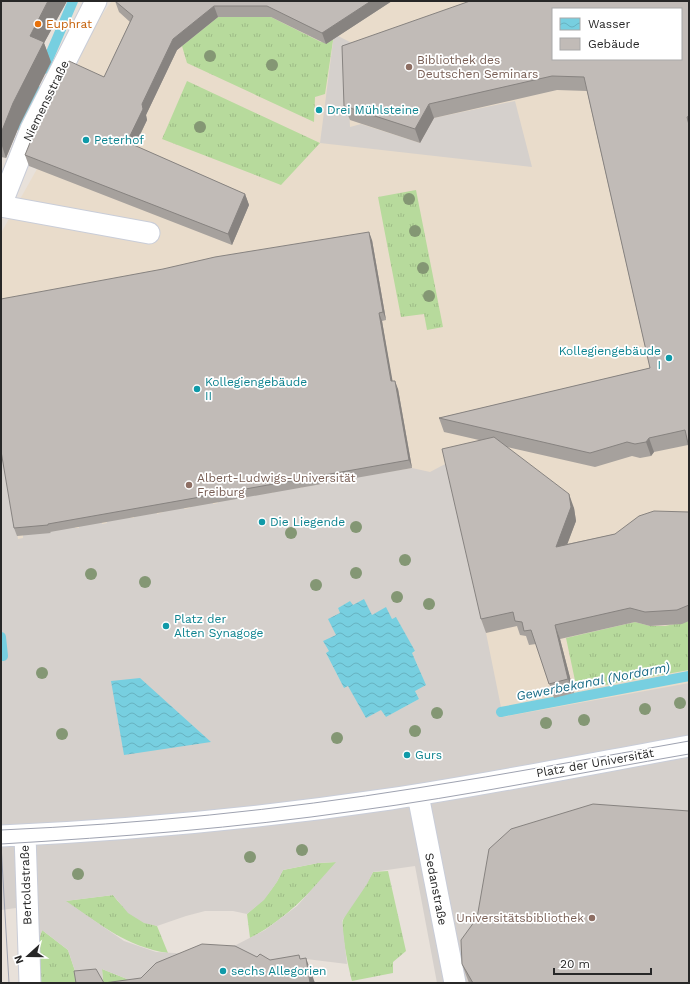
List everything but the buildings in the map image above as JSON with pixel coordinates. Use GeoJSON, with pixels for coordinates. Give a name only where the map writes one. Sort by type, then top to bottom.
{"type":"FeatureCollection","features":[{"type":"Feature","properties":{"kind":"street","name":"Niemensstraße"},"geometry":{"type":"LineString","coordinates":[[1,205],[31,129],[96,1]]}},
{"type":"Feature","properties":{"kind":"street"},"geometry":{"type":"LineString","coordinates":[[1,205],[149,233]]}},
{"type":"Feature","properties":{"kind":"street","name":"Platz der Universität"},"geometry":{"type":"LineString","coordinates":[[418,795],[689,746]]}},
{"type":"Feature","properties":{"kind":"street"},"geometry":{"type":"LineString","coordinates":[[1,836],[72,833],[215,821],[418,795]]}},
{"type":"Feature","properties":{"kind":"street","name":"Sedanstraße"},"geometry":{"type":"LineString","coordinates":[[418,795],[455,983]]}},
{"type":"Feature","properties":{"kind":"street","name":"Bertoldstraße"},"geometry":{"type":"LineString","coordinates":[[25,835],[30,983]]}},
{"type":"Feature","properties":{"kind":"shaded area","name":"Albert-Ludwigs-Universität Freiburg"},"geometry":{"type":"Polygon","coordinates":[[[112,1],[689,1],[689,983],[427,811],[19,551],[1,435],[1,233],[37,169],[75,73],[87,35],[112,1]]]}},
{"type":"Feature","properties":{"kind":"shaded area"},"geometry":{"type":"Polygon","coordinates":[[[334,34],[358,46],[347,59],[350,127],[361,124],[420,143],[434,118],[515,101],[532,167],[320,143],[334,34]]]}},
{"type":"Feature","properties":{"kind":"shaded area"},"geometry":{"type":"Polygon","coordinates":[[[1,435],[18,539],[23,538],[23,531],[50,533],[50,526],[73,522],[75,528],[79,528],[78,521],[100,517],[102,524],[107,523],[106,516],[129,512],[130,518],[134,518],[134,511],[156,507],[157,514],[163,512],[161,506],[184,502],[184,509],[190,508],[188,501],[212,497],[213,504],[218,503],[217,496],[240,491],[241,498],[247,498],[246,491],[269,486],[269,493],[273,493],[273,486],[295,482],[297,488],[302,488],[300,481],[322,477],[323,484],[328,483],[327,476],[351,472],[352,478],[357,478],[356,471],[378,467],[380,473],[412,468],[430,472],[447,463],[486,633],[503,717],[689,683],[689,845],[474,983],[437,983],[415,866],[373,872],[367,884],[342,921],[347,964],[290,957],[189,983],[137,983],[102,969],[103,983],[79,983],[68,950],[42,930],[39,949],[21,983],[16,908],[1,910],[1,435]],[[350,601],[338,608],[340,613],[336,635],[329,651],[326,653],[344,688],[348,686],[381,709],[386,717],[419,699],[415,691],[418,666],[411,653],[415,652],[396,617],[392,619],[372,615],[352,605],[350,601]],[[336,862],[318,863],[283,870],[277,882],[264,900],[247,914],[233,911],[205,911],[157,926],[144,923],[128,913],[113,895],[66,901],[124,941],[156,952],[192,954],[232,947],[265,930],[297,906],[336,862]]]}},
{"type":"Feature","properties":{"kind":"green space"},"geometry":{"type":"Polygon","coordinates":[[[218,17],[271,17],[321,42],[334,34],[325,94],[315,97],[314,122],[187,63],[182,46],[218,17]]]}},
{"type":"Feature","properties":{"kind":"green space"},"geometry":{"type":"Polygon","coordinates":[[[187,81],[320,143],[281,185],[162,139],[187,81]]]}},
{"type":"Feature","properties":{"kind":"green space"},"geometry":{"type":"Polygon","coordinates":[[[416,190],[443,327],[427,330],[424,314],[401,317],[378,197],[416,190]]]}},
{"type":"Feature","properties":{"kind":"green space"},"geometry":{"type":"Polygon","coordinates":[[[689,621],[689,670],[577,690],[566,638],[635,622],[650,626],[665,626],[689,621]]]}},
{"type":"Feature","properties":{"kind":"green space"},"geometry":{"type":"Polygon","coordinates":[[[337,862],[286,914],[263,931],[250,938],[247,914],[268,894],[283,870],[318,863],[337,862]]]}},
{"type":"Feature","properties":{"kind":"green space"},"geometry":{"type":"Polygon","coordinates":[[[388,871],[406,951],[393,962],[393,973],[352,981],[344,940],[343,920],[349,908],[373,872],[388,871]]]}},
{"type":"Feature","properties":{"kind":"green space"},"geometry":{"type":"Polygon","coordinates":[[[113,895],[132,914],[150,924],[157,926],[168,953],[153,950],[126,940],[101,926],[65,901],[113,895]]]}},
{"type":"Feature","properties":{"kind":"green space"},"geometry":{"type":"Polygon","coordinates":[[[42,930],[68,950],[79,983],[40,983],[38,950],[42,930]]]}},
{"type":"Feature","properties":{"kind":"green space"},"geometry":{"type":"Polygon","coordinates":[[[102,969],[137,983],[103,983],[102,969]]]}},
{"type":"Feature","properties":{"kind":"water"},"geometry":{"type":"Polygon","coordinates":[[[364,599],[372,615],[386,607],[392,619],[396,617],[415,651],[412,653],[426,685],[415,691],[419,699],[386,717],[381,710],[366,718],[348,686],[344,688],[326,653],[329,651],[323,641],[336,635],[328,619],[340,613],[338,608],[350,601],[353,605],[364,599]]]}},
{"type":"Feature","properties":{"kind":"water"},"geometry":{"type":"Polygon","coordinates":[[[140,678],[211,742],[124,755],[111,681],[140,678]]]}},
{"type":"Feature","properties":{"kind":"waterway"},"geometry":{"type":"LineString","coordinates":[[44,69],[73,1]]}},
{"type":"Feature","properties":{"kind":"waterway"},"geometry":{"type":"LineString","coordinates":[[22,127],[36,90]]}},
{"type":"Feature","properties":{"kind":"waterway"},"geometry":{"type":"LineString","coordinates":[[1,637],[3,656]]}},
{"type":"Feature","properties":{"kind":"waterway","name":"Gewerbekanal (Nordarm)"},"geometry":{"type":"LineString","coordinates":[[501,712],[689,676]]}},
{"type":"Feature","properties":{"kind":"tram line"},"geometry":{"type":"LineString","coordinates":[[1,830],[158,820],[314,803],[485,777],[689,741]]}},
{"type":"Feature","properties":{"kind":"tram line"},"geometry":{"type":"LineString","coordinates":[[1,844],[178,831],[311,817],[397,805],[689,754]]}},
{"type":"Feature","properties":{"kind":"tram line"},"geometry":{"type":"LineString","coordinates":[[1,844],[9,983]]}},
{"type":"Feature","properties":{"kind":"place","name":"Euphrat"},"geometry":{"type":"Point","coordinates":[38,24]}},
{"type":"Feature","properties":{"kind":"place","name":"Bibliothek des Deutschen Seminars"},"geometry":{"type":"Point","coordinates":[409,67]}},
{"type":"Feature","properties":{"kind":"place","name":"Drei Mühlsteine"},"geometry":{"type":"Point","coordinates":[319,110]}},
{"type":"Feature","properties":{"kind":"place","name":"Peterhof"},"geometry":{"type":"Point","coordinates":[86,140]}},
{"type":"Feature","properties":{"kind":"place","name":"Kollegiengebäude I"},"geometry":{"type":"Point","coordinates":[669,358]}},
{"type":"Feature","properties":{"kind":"place","name":"Kollegiengebäude II"},"geometry":{"type":"Point","coordinates":[197,389]}},
{"type":"Feature","properties":{"kind":"place","name":"Albert-Ludwigs-Universität Freiburg"},"geometry":{"type":"Point","coordinates":[189,485]}},
{"type":"Feature","properties":{"kind":"place","name":"Die Liegende"},"geometry":{"type":"Point","coordinates":[262,522]}},
{"type":"Feature","properties":{"kind":"place","name":"Platz der Alten Synagoge"},"geometry":{"type":"Point","coordinates":[166,626]}},
{"type":"Feature","properties":{"kind":"place","name":"Gurs"},"geometry":{"type":"Point","coordinates":[407,755]}},
{"type":"Feature","properties":{"kind":"place","name":"Universitätsbibliothek"},"geometry":{"type":"Point","coordinates":[592,918]}},
{"type":"Feature","properties":{"kind":"place","name":"sechs Allegorien"},"geometry":{"type":"Point","coordinates":[223,971]}}]}
